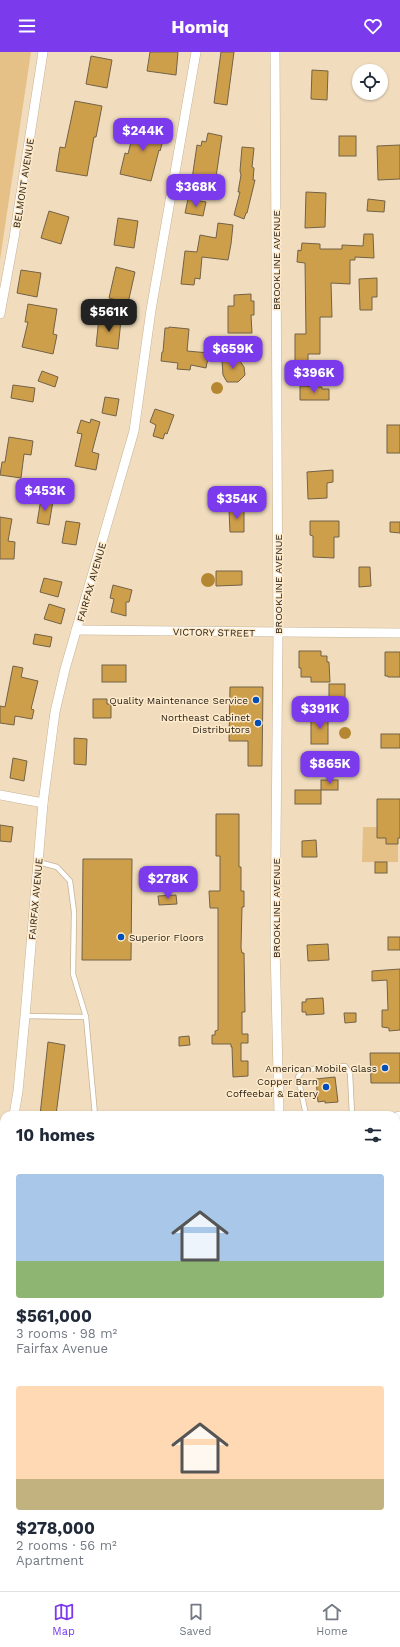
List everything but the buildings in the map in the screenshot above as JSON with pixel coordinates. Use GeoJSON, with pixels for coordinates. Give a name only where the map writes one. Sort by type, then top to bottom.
{"type":"FeatureCollection","features":[{"type":"Feature","properties":{"kind":"street","name":"BELMONT AVENUE"},"geometry":{"type":"LineString","coordinates":[[0,314],[14,238],[43,52]]}},
{"type":"Feature","properties":{"kind":"street","name":"FAIRFAX AVENUE"},"geometry":{"type":"LineString","coordinates":[[15,1111],[25,1016],[43,803],[55,712],[65,669],[134,431],[151,310],[196,52]]}},
{"type":"Feature","properties":{"kind":"street","name":"BROOKLINE AVENUE"},"geometry":{"type":"LineString","coordinates":[[275,52],[278,633],[275,945],[279,1111]]}},
{"type":"Feature","properties":{"kind":"street","name":"VICTORY STREET"},"geometry":{"type":"LineString","coordinates":[[76,630],[400,633]]}},
{"type":"Feature","properties":{"kind":"street"},"geometry":{"type":"LineString","coordinates":[[0,795],[43,803]]}},
{"type":"Feature","properties":{"kind":"lane"},"geometry":{"type":"LineString","coordinates":[[38,862],[57,867],[70,880],[74,912],[73,974],[86,1017],[95,1111]]}},
{"type":"Feature","properties":{"kind":"lane"},"geometry":{"type":"LineString","coordinates":[[25,1016],[86,1017]]}},
{"type":"Feature","properties":{"kind":"lane"},"geometry":{"type":"LineString","coordinates":[[305,1111],[298,1077],[303,1070],[345,1066],[350,1073],[352,1111]]}},
{"type":"Feature","properties":{"kind":"shaded area"},"geometry":{"type":"Polygon","coordinates":[[[0,52],[31,52],[0,260],[0,52]]]}},
{"type":"Feature","properties":{"kind":"shaded area"},"geometry":{"type":"Polygon","coordinates":[[[215,382],[219,382],[223,388],[219,394],[215,394],[211,390],[211,386],[215,382]]]}},
{"type":"Feature","properties":{"kind":"shaded area"},"geometry":{"type":"Polygon","coordinates":[[[208,573],[213,575],[215,580],[213,585],[208,587],[203,585],[201,580],[203,575],[208,573]]]}},
{"type":"Feature","properties":{"kind":"shaded area"},"geometry":{"type":"Polygon","coordinates":[[[347,727],[350,728],[350,738],[343,739],[340,738],[339,731],[340,728],[347,727]]]}},
{"type":"Feature","properties":{"kind":"shaded area"},"geometry":{"type":"Polygon","coordinates":[[[363,827],[377,827],[386,838],[386,844],[398,844],[398,862],[362,862],[363,827]]]}},
{"type":"Feature","properties":{"kind":"place","name":"Quality Maintenance Service"},"geometry":{"type":"Point","coordinates":[256,700]}},
{"type":"Feature","properties":{"kind":"place","name":"Northeast Cabinet Distributors"},"geometry":{"type":"Point","coordinates":[258,723]}},
{"type":"Feature","properties":{"kind":"place","name":"Superior Floors"},"geometry":{"type":"Point","coordinates":[121,937]}},
{"type":"Feature","properties":{"kind":"place","name":"American Mobile Glass"},"geometry":{"type":"Point","coordinates":[385,1068]}},
{"type":"Feature","properties":{"kind":"place","name":"Copper Barn Coffeebar & Eatery"},"geometry":{"type":"Point","coordinates":[326,1087]}}]}
